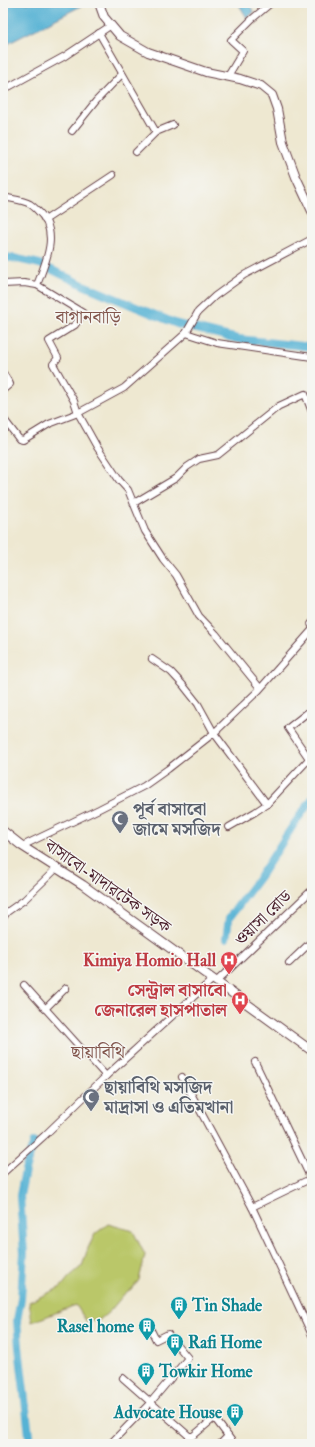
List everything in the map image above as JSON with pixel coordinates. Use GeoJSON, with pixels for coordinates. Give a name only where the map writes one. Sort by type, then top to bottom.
{"type":"FeatureCollection","features":[{"type":"Feature","properties":{"kind":"street"},"geometry":{"type":"LineString","coordinates":[[99,3],[104,17],[110,26],[120,36],[148,52],[206,72],[228,76],[261,86],[272,95],[277,109],[283,142],[296,177],[312,211]]}},
{"type":"Feature","properties":{"kind":"street"},"geometry":{"type":"LineString","coordinates":[[228,76],[243,51],[231,40],[271,3]]}},
{"type":"Feature","properties":{"kind":"street"},"geometry":{"type":"LineString","coordinates":[[3,90],[65,56],[110,26]]}},
{"type":"Feature","properties":{"kind":"street"},"geometry":{"type":"LineString","coordinates":[[99,33],[156,132]]}},
{"type":"Feature","properties":{"kind":"street"},"geometry":{"type":"LineString","coordinates":[[72,131],[122,74]]}},
{"type":"Feature","properties":{"kind":"street"},"geometry":{"type":"LineString","coordinates":[[136,152],[156,132],[173,125]]}},
{"type":"Feature","properties":{"kind":"street"},"geometry":{"type":"LineString","coordinates":[[45,220],[113,175]]}},
{"type":"Feature","properties":{"kind":"street"},"geometry":{"type":"LineString","coordinates":[[3,197],[30,204],[47,222],[50,236],[50,248],[37,285]]}},
{"type":"Feature","properties":{"kind":"street"},"geometry":{"type":"LineString","coordinates":[[3,418],[21,440],[49,424],[78,413],[124,388],[187,331],[198,312],[215,296],[244,275],[312,239]]}},
{"type":"Feature","properties":{"kind":"street"},"geometry":{"type":"LineString","coordinates":[[3,284],[24,283],[37,285],[83,313],[76,325],[49,341],[58,358],[52,364],[74,401],[78,413],[109,465],[128,490],[145,531],[163,559],[176,575],[199,616],[216,634],[260,688]]}},
{"type":"Feature","properties":{"kind":"street"},"geometry":{"type":"LineString","coordinates":[[187,331],[217,342],[312,357]]}},
{"type":"Feature","properties":{"kind":"street"},"geometry":{"type":"LineString","coordinates":[[3,373],[10,384],[3,390]]}},
{"type":"Feature","properties":{"kind":"street"},"geometry":{"type":"LineString","coordinates":[[134,503],[176,478],[187,467],[199,459],[218,455],[279,406],[305,394],[312,412]]}},
{"type":"Feature","properties":{"kind":"street"},"geometry":{"type":"LineString","coordinates":[[22,846],[144,786],[168,769],[214,733],[260,688],[312,630]]}},
{"type":"Feature","properties":{"kind":"street"},"geometry":{"type":"LineString","coordinates":[[152,659],[171,672],[183,685],[198,704],[214,733],[267,804]]}},
{"type":"Feature","properties":{"kind":"street"},"geometry":{"type":"LineString","coordinates":[[229,827],[267,804],[308,758],[288,730],[289,727],[312,709]]}},
{"type":"Feature","properties":{"kind":"street","name":"বাসাবো-মাদারটেক সড়ক"},"geometry":{"type":"LineString","coordinates":[[3,831],[312,1051]]}},
{"type":"Feature","properties":{"kind":"street"},"geometry":{"type":"LineString","coordinates":[[3,918],[7,912],[24,900],[57,868]]}},
{"type":"Feature","properties":{"kind":"street","name":"ওয়াসা রোড"},"geometry":{"type":"LineString","coordinates":[[4,1173],[106,1076],[214,981],[312,890]]}},
{"type":"Feature","properties":{"kind":"street"},"geometry":{"type":"LineString","coordinates":[[289,963],[312,941]]}},
{"type":"Feature","properties":{"kind":"street"},"geometry":{"type":"LineString","coordinates":[[24,985],[106,1076]]}},
{"type":"Feature","properties":{"kind":"street"},"geometry":{"type":"LineString","coordinates":[[45,1009],[66,988]]}},
{"type":"Feature","properties":{"kind":"street"},"geometry":{"type":"LineString","coordinates":[[252,1207],[312,1179],[255,1062]]}},
{"type":"Feature","properties":{"kind":"street"},"geometry":{"type":"LineString","coordinates":[[182,1077],[252,1207],[312,1335]]}},
{"type":"Feature","properties":{"kind":"street"},"geometry":{"type":"LineString","coordinates":[[110,1444],[150,1403],[188,1358],[168,1334],[156,1340],[150,1328]]}},
{"type":"Feature","properties":{"kind":"street"},"geometry":{"type":"LineString","coordinates":[[123,1378],[189,1436],[193,1436],[213,1419],[216,1420],[234,1444]]}},
{"type":"Feature","properties":{"kind":"street"},"geometry":{"type":"LineString","coordinates":[[220,1444],[228,1436]]}},
{"type":"Feature","properties":{"kind":"green space"},"geometry":{"type":"Polygon","coordinates":[[[108,1224],[133,1231],[145,1255],[139,1280],[133,1288],[125,1293],[110,1311],[98,1321],[86,1321],[76,1305],[32,1322],[29,1302],[61,1287],[69,1277],[82,1266],[88,1248],[95,1234],[108,1224]]]}},
{"type":"Feature","properties":{"kind":"water"},"geometry":{"type":"Polygon","coordinates":[[[3,3],[82,3],[83,5],[11,42],[3,48],[3,3]]]}},
{"type":"Feature","properties":{"kind":"water"},"geometry":{"type":"Polygon","coordinates":[[[238,3],[248,3],[254,12],[247,18],[238,3]]]}},
{"type":"Feature","properties":{"kind":"waterway"},"geometry":{"type":"LineString","coordinates":[[3,257],[40,264],[83,285],[177,324],[238,339],[312,347]]}},
{"type":"Feature","properties":{"kind":"waterway"},"geometry":{"type":"LineString","coordinates":[[226,938],[229,918],[261,875],[312,799]]}},
{"type":"Feature","properties":{"kind":"waterway"},"geometry":{"type":"LineString","coordinates":[[30,1444],[17,1320],[21,1299],[24,1253],[20,1196],[25,1170],[34,1142]]}},
{"type":"Feature","properties":{"kind":"place","name":"পূর্ব বাসাবো জামে মসজিদ"},"geometry":{"type":"Point","coordinates":[120,834]}},
{"type":"Feature","properties":{"kind":"place","name":"Kimiya Homio Hall"},"geometry":{"type":"Point","coordinates":[229,975]}},
{"type":"Feature","properties":{"kind":"place","name":"সেন্ট্রাল বাসাবো জেনারেল হাসপাতাল"},"geometry":{"type":"Point","coordinates":[240,1015]}},
{"type":"Feature","properties":{"kind":"place","name":"ছায়াবিথি মসজিদ মাদ্রাসা ও এতিমখানা"},"geometry":{"type":"Point","coordinates":[91,1112]}},
{"type":"Feature","properties":{"kind":"place","name":"Tin Shade"},"geometry":{"type":"Point","coordinates":[179,1320]}},
{"type":"Feature","properties":{"kind":"place","name":"Rasel home"},"geometry":{"type":"Point","coordinates":[147,1341]}},
{"type":"Feature","properties":{"kind":"place","name":"Rafi Home"},"geometry":{"type":"Point","coordinates":[175,1357]}},
{"type":"Feature","properties":{"kind":"place","name":"Towkir Home"},"geometry":{"type":"Point","coordinates":[146,1386]}},
{"type":"Feature","properties":{"kind":"place","name":"Advocate House"},"geometry":{"type":"Point","coordinates":[235,1427]}},
{"type":"Feature","properties":{"kind":"district","name":"বাগানবাড়ি"},"geometry":{"type":"Point","coordinates":[88,317]}},
{"type":"Feature","properties":{"kind":"district","name":"ছায়াবিথি"},"geometry":{"type":"Point","coordinates":[98,1052]}}]}
